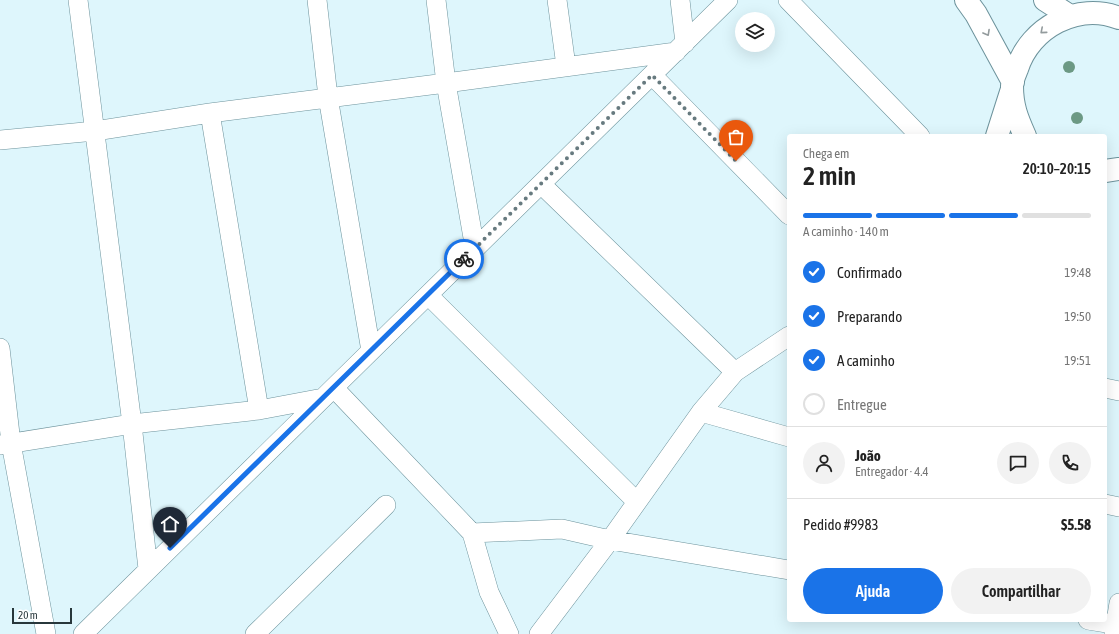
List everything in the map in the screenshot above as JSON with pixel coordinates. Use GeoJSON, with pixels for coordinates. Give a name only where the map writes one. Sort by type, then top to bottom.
{"type":"FeatureCollection","features":[{"type":"Feature","properties":{"kind":"street"},"geometry":{"type":"LineString","coordinates":[[78,0],[132,424],[148,569]]}},
{"type":"Feature","properties":{"kind":"street"},"geometry":{"type":"LineString","coordinates":[[317,0],[328,97],[371,351]]}},
{"type":"Feature","properties":{"kind":"street"},"geometry":{"type":"LineString","coordinates":[[436,0],[446,83],[475,249]]}},
{"type":"Feature","properties":{"kind":"street"},"geometry":{"type":"LineString","coordinates":[[557,0],[566,66]]}},
{"type":"Feature","properties":{"kind":"street"},"geometry":{"type":"LineString","coordinates":[[680,0],[681,47]]}},
{"type":"Feature","properties":{"kind":"street"},"geometry":{"type":"LineString","coordinates":[[82,634],[728,0]]}},
{"type":"Feature","properties":{"kind":"street"},"geometry":{"type":"LineString","coordinates":[[788,0],[918,134]]}},
{"type":"Feature","properties":{"kind":"street"},"geometry":{"type":"LineString","coordinates":[[966,0],[976,14],[1013,84],[1015,113],[1024,134]]}},
{"type":"Feature","properties":{"kind":"street"},"geometry":{"type":"LineString","coordinates":[[1045,0],[1080,14],[1119,18]]}},
{"type":"Feature","properties":{"kind":"street"},"geometry":{"type":"LineString","coordinates":[[998,134],[1020,60],[1032,40],[1049,26],[1080,14],[1119,3]]}},
{"type":"Feature","properties":{"kind":"street"},"geometry":{"type":"LineString","coordinates":[[0,140],[95,131],[210,113],[566,66],[681,47]]}},
{"type":"Feature","properties":{"kind":"street"},"geometry":{"type":"LineString","coordinates":[[652,75],[787,213]]}},
{"type":"Feature","properties":{"kind":"street"},"geometry":{"type":"LineString","coordinates":[[210,113],[259,410]]}},
{"type":"Feature","properties":{"kind":"street"},"geometry":{"type":"LineString","coordinates":[[1107,171],[1119,169]]}},
{"type":"Feature","properties":{"kind":"street"},"geometry":{"type":"LineString","coordinates":[[541,184],[735,372]]}},
{"type":"Feature","properties":{"kind":"street"},"geometry":{"type":"LineString","coordinates":[[428,295],[637,502]]}},
{"type":"Feature","properties":{"kind":"street"},"geometry":{"type":"LineString","coordinates":[[539,634],[610,540],[701,412],[735,372],[787,337]]}},
{"type":"Feature","properties":{"kind":"street"},"geometry":{"type":"LineString","coordinates":[[0,348],[5,444],[46,634]]}},
{"type":"Feature","properties":{"kind":"street"},"geometry":{"type":"LineString","coordinates":[[1107,388],[1119,391]]}},
{"type":"Feature","properties":{"kind":"street"},"geometry":{"type":"LineString","coordinates":[[5,444],[132,424],[259,410],[328,393]]}},
{"type":"Feature","properties":{"kind":"street"},"geometry":{"type":"LineString","coordinates":[[328,393],[472,533],[489,592],[509,634]]}},
{"type":"Feature","properties":{"kind":"street"},"geometry":{"type":"LineString","coordinates":[[701,412],[787,436]]}},
{"type":"Feature","properties":{"kind":"street"},"geometry":{"type":"LineString","coordinates":[[255,634],[386,504]]}},
{"type":"Feature","properties":{"kind":"street"},"geometry":{"type":"LineString","coordinates":[[1107,504],[1119,507]]}},
{"type":"Feature","properties":{"kind":"street"},"geometry":{"type":"LineString","coordinates":[[472,533],[562,529],[610,540],[787,570]]}},
{"type":"Feature","properties":{"kind":"street"},"geometry":{"type":"LineString","coordinates":[[1095,622],[1116,628],[1119,603]]}},
{"type":"Feature","properties":{"kind":"way so far"},"geometry":{"type":"LineString","coordinates":[[464,259],[652,75],[736,161]]}},
{"type":"Feature","properties":{"kind":"route"},"geometry":{"type":"LineString","coordinates":[[170,548],[464,259]]}}]}
